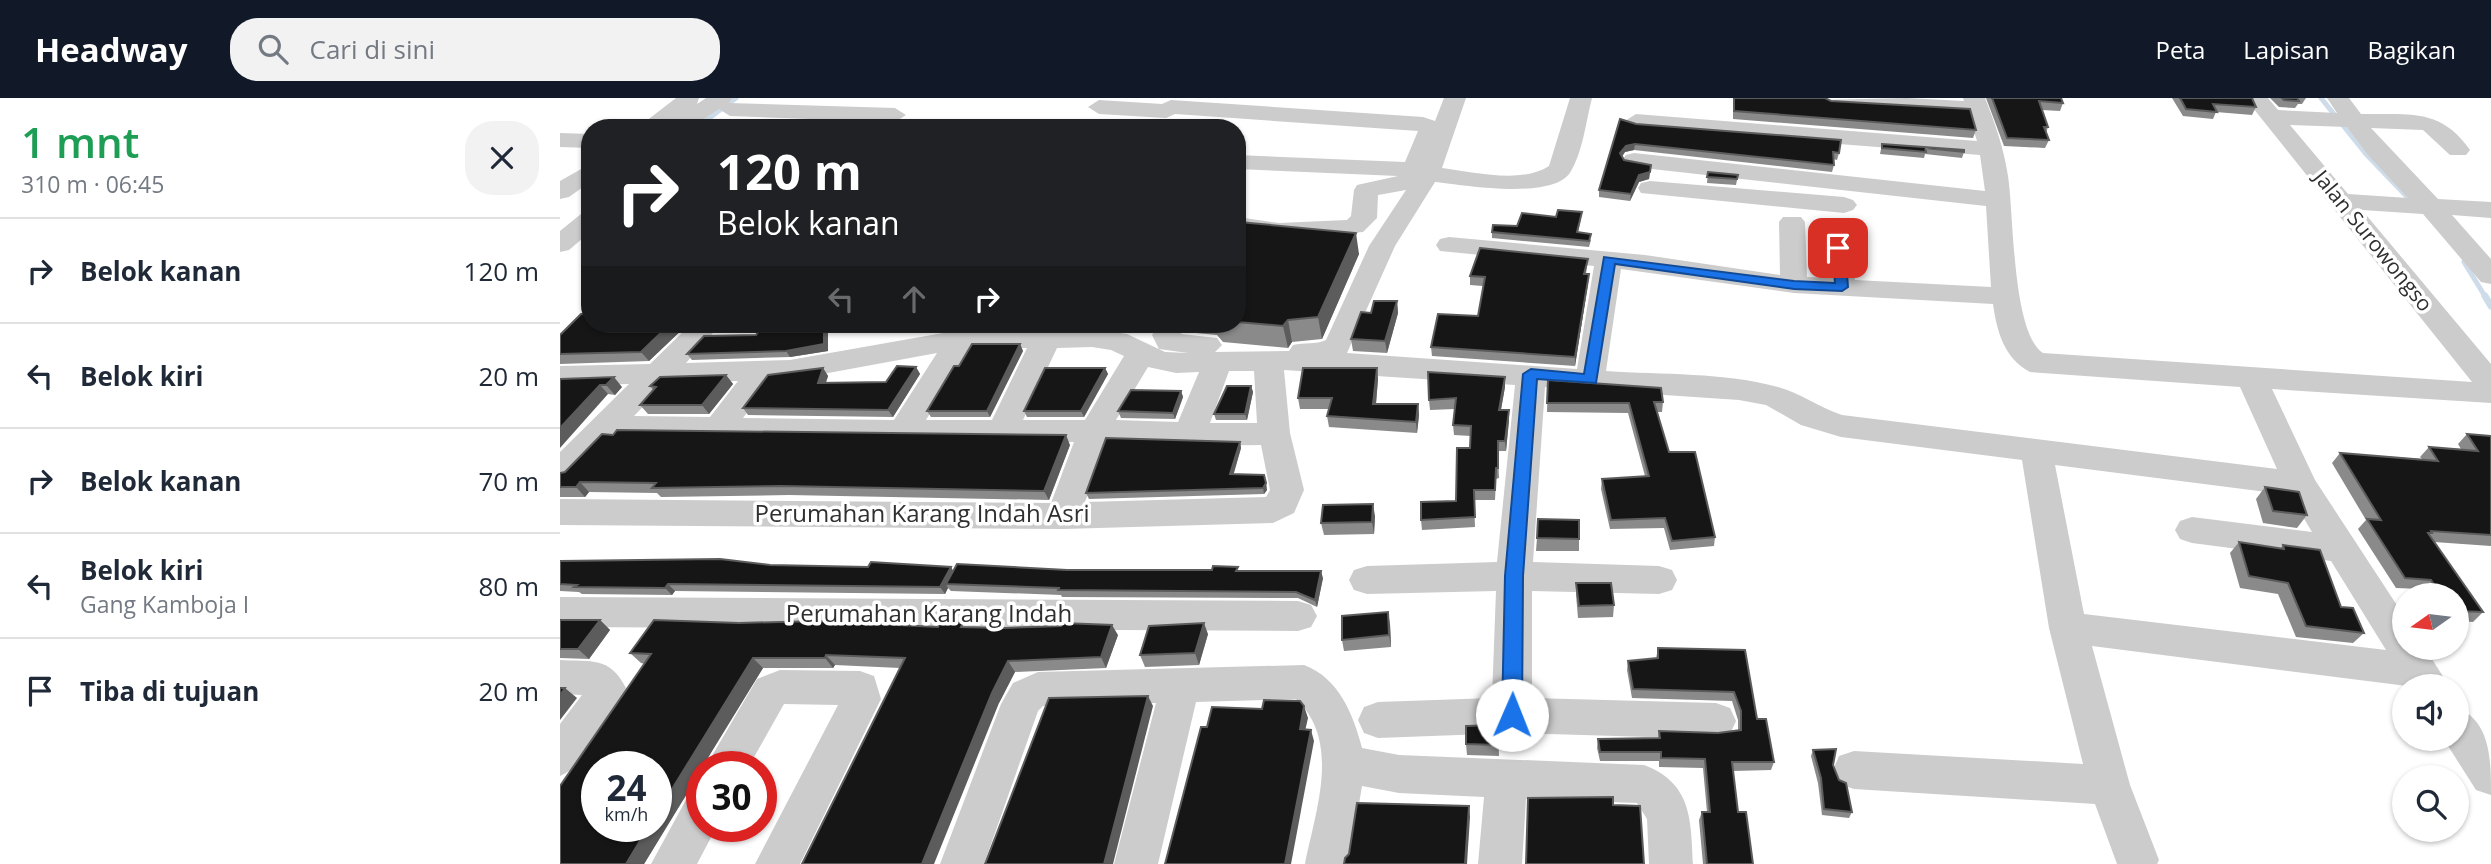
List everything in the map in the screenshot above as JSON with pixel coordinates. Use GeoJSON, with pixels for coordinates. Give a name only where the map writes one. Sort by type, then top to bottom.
{"type":"FeatureCollection","features":[{"type":"Feature","properties":{"kind":"street"},"geometry":{"type":"LineString","coordinates":[[661,119],[691,98]]}},
{"type":"Feature","properties":{"kind":"street"},"geometry":{"type":"LineString","coordinates":[[894,119],[911,98]]}},
{"type":"Feature","properties":{"kind":"street"},"geometry":{"type":"LineString","coordinates":[[1169,333],[1166,339],[1175,343],[1316,353],[1332,351],[1338,346],[1382,246],[1421,172],[1455,98]]}},
{"type":"Feature","properties":{"kind":"street"},"geometry":{"type":"LineString","coordinates":[[1246,162],[1530,181],[1555,176],[1560,170],[1581,98]]}},
{"type":"Feature","properties":{"kind":"street"},"geometry":{"type":"LineString","coordinates":[[2338,98],[2342,121],[2419,206],[2491,276]]}},
{"type":"Feature","properties":{"kind":"street"},"geometry":{"type":"LineString","coordinates":[[1829,100],[1976,104],[1990,149],[1998,200],[2006,296],[2020,348],[2029,359],[2041,365],[2491,393]]}},
{"type":"Feature","properties":{"kind":"street"},"geometry":{"type":"LineString","coordinates":[[714,119],[733,102]]}},
{"type":"Feature","properties":{"kind":"street"},"geometry":{"type":"LineString","coordinates":[[694,119],[733,102],[867,119]]}},
{"type":"Feature","properties":{"kind":"street"},"geometry":{"type":"LineString","coordinates":[[1099,107],[1423,124],[1431,128],[1421,172],[1406,184],[1366,190],[1364,219],[1354,227],[1279,231],[1246,226]]}},
{"type":"Feature","properties":{"kind":"street"},"geometry":{"type":"LineString","coordinates":[[2264,107],[2342,121],[2431,124],[2458,150]]}},
{"type":"Feature","properties":{"kind":"street","name":"Jalan Surowongso"},"geometry":{"type":"LineString","coordinates":[[2264,107],[2339,201],[2480,359],[2491,384]]}},
{"type":"Feature","properties":{"kind":"street"},"geometry":{"type":"LineString","coordinates":[[1636,121],[1990,149]]}},
{"type":"Feature","properties":{"kind":"street"},"geometry":{"type":"LineString","coordinates":[[560,140],[581,141]]}},
{"type":"Feature","properties":{"kind":"street"},"geometry":{"type":"LineString","coordinates":[[1634,160],[1998,200]]}},
{"type":"Feature","properties":{"kind":"street"},"geometry":{"type":"LineString","coordinates":[[1881,172],[1998,200]]}},
{"type":"Feature","properties":{"kind":"street"},"geometry":{"type":"LineString","coordinates":[[560,192],[581,177]]}},
{"type":"Feature","properties":{"kind":"street"},"geometry":{"type":"LineString","coordinates":[[1650,188],[1998,200]]}},
{"type":"Feature","properties":{"kind":"street"},"geometry":{"type":"LineString","coordinates":[[560,218],[581,201]]}},
{"type":"Feature","properties":{"kind":"street"},"geometry":{"type":"LineString","coordinates":[[2339,201],[2491,210]]}},
{"type":"Feature","properties":{"kind":"street"},"geometry":{"type":"LineString","coordinates":[[1792,222],[1794,285]]}},
{"type":"Feature","properties":{"kind":"street"},"geometry":{"type":"LineString","coordinates":[[560,244],[581,226]]}},
{"type":"Feature","properties":{"kind":"street"},"geometry":{"type":"LineString","coordinates":[[1836,229],[1842,287]]}},
{"type":"Feature","properties":{"kind":"street"},"geometry":{"type":"LineString","coordinates":[[1246,240],[1382,246]]}},
{"type":"Feature","properties":{"kind":"street"},"geometry":{"type":"LineString","coordinates":[[1449,245],[1609,260],[1794,285],[2006,296]]}},
{"type":"Feature","properties":{"kind":"street"},"geometry":{"type":"LineString","coordinates":[[1590,380],[1609,260]]}},
{"type":"Feature","properties":{"kind":"street"},"geometry":{"type":"LineString","coordinates":[[564,464],[606,426],[698,333]]}},
{"type":"Feature","properties":{"kind":"street"},"geometry":{"type":"LineString","coordinates":[[560,376],[762,372],[960,339],[1117,341],[1142,354],[1177,363],[1268,360],[1531,374],[1739,390],[1774,396],[1812,417],[1841,426],[2300,484]]}},
{"type":"Feature","properties":{"kind":"street"},"geometry":{"type":"LineString","coordinates":[[903,430],[960,339]]}},
{"type":"Feature","properties":{"kind":"street"},"geometry":{"type":"LineString","coordinates":[[1002,432],[1046,339]]}},
{"type":"Feature","properties":{"kind":"street"},"geometry":{"type":"LineString","coordinates":[[1063,516],[1093,431],[1142,354]]}},
{"type":"Feature","properties":{"kind":"street"},"geometry":{"type":"LineString","coordinates":[[606,426],[1093,431],[1189,435],[1274,433],[1268,360]]}},
{"type":"Feature","properties":{"kind":"street"},"geometry":{"type":"LineString","coordinates":[[1189,435],[1218,362]]}},
{"type":"Feature","properties":{"kind":"street"},"geometry":{"type":"LineString","coordinates":[[718,429],[762,372]]}},
{"type":"Feature","properties":{"kind":"street"},"geometry":{"type":"LineString","coordinates":[[1512,715],[1514,576],[1531,374]]}},
{"type":"Feature","properties":{"kind":"street"},"geometry":{"type":"LineString","coordinates":[[2250,378],[2300,484],[2421,674]]}},
{"type":"Feature","properties":{"kind":"street","name":"Perumahan Karang Indah Asri"},"geometry":{"type":"LineString","coordinates":[[560,512],[1063,516],[1261,512],[1282,504],[1287,497],[1287,478],[1274,433]]}},
{"type":"Feature","properties":{"kind":"street"},"geometry":{"type":"LineString","coordinates":[[2036,449],[2068,628],[2109,785],[2137,860]]}},
{"type":"Feature","properties":{"kind":"street"},"geometry":{"type":"LineString","coordinates":[[2192,530],[2342,550]]}},
{"type":"Feature","properties":{"kind":"street"},"geometry":{"type":"LineString","coordinates":[[1367,580],[1514,576],[1659,580]]}},
{"type":"Feature","properties":{"kind":"street","name":"Perumahan Karang Indah"},"geometry":{"type":"LineString","coordinates":[[560,612],[1298,617]]}},
{"type":"Feature","properties":{"kind":"street"},"geometry":{"type":"LineString","coordinates":[[2068,628],[2392,674]]}},
{"type":"Feature","properties":{"kind":"street"},"geometry":{"type":"LineString","coordinates":[[560,677],[599,679],[606,688],[601,701],[560,757]]}},
{"type":"Feature","properties":{"kind":"street"},"geometry":{"type":"LineString","coordinates":[[962,864],[1027,695],[1038,689],[1304,682],[1316,690],[1328,709],[1338,733],[1345,764],[1328,864]]}},
{"type":"Feature","properties":{"kind":"street"},"geometry":{"type":"LineString","coordinates":[[1136,864],[1181,684]]}},
{"type":"Feature","properties":{"kind":"street"},"geometry":{"type":"LineString","coordinates":[[736,751],[771,691],[780,687],[860,688],[861,699],[777,864]]}},
{"type":"Feature","properties":{"kind":"street"},"geometry":{"type":"LineString","coordinates":[[1378,720],[1512,715],[1716,721]]}},
{"type":"Feature","properties":{"kind":"street"},"geometry":{"type":"LineString","coordinates":[[2469,743],[2491,776]]}},
{"type":"Feature","properties":{"kind":"street"},"geometry":{"type":"LineString","coordinates":[[1345,764],[1399,774],[1506,781],[1644,784],[1659,792],[1667,808],[1671,864]]}},
{"type":"Feature","properties":{"kind":"street"},"geometry":{"type":"LineString","coordinates":[[1854,770],[2109,785]]}},
{"type":"Feature","properties":{"kind":"street"},"geometry":{"type":"LineString","coordinates":[[1500,864],[1506,781]]}},
{"type":"Feature","properties":{"kind":"street"},"geometry":{"type":"LineString","coordinates":[[673,864],[686,841]]}},
{"type":"Feature","properties":{"kind":"building"},"geometry":{"type":"Polygon","coordinates":[[[1734,98],[1825,98],[1831,101],[1970,109],[1976,130],[1734,111],[1734,98]]]}},
{"type":"Feature","properties":{"kind":"building"},"geometry":{"type":"Polygon","coordinates":[[[1992,98],[2061,98],[2063,103],[2039,101],[2048,127],[2044,127],[2049,140],[2007,138],[1992,98]]]}},
{"type":"Feature","properties":{"kind":"building"},"geometry":{"type":"Polygon","coordinates":[[[2180,98],[2252,98],[2256,107],[2213,104],[2217,112],[2186,109],[2180,98]]]}},
{"type":"Feature","properties":{"kind":"building"},"geometry":{"type":"Polygon","coordinates":[[[2282,98],[2297,98],[2299,101],[2284,100],[2282,98]]]}},
{"type":"Feature","properties":{"kind":"building"},"geometry":{"type":"Polygon","coordinates":[[[1620,119],[1636,124],[1841,140],[1839,153],[1833,152],[1834,165],[1635,144],[1626,146],[1620,153],[1624,160],[1651,165],[1650,172],[1639,175],[1631,194],[1599,190],[1620,119]]]}},
{"type":"Feature","properties":{"kind":"building"},"geometry":{"type":"Polygon","coordinates":[[[1882,144],[1964,150],[1964,152],[1882,148],[1882,144]]]}},
{"type":"Feature","properties":{"kind":"building"},"geometry":{"type":"Polygon","coordinates":[[[1708,172],[1738,175],[1737,179],[1707,177],[1708,172]]]}},
{"type":"Feature","properties":{"kind":"building"},"geometry":{"type":"Polygon","coordinates":[[[1558,210],[1582,212],[1577,232],[1591,234],[1589,241],[1492,232],[1493,225],[1517,226],[1522,213],[1556,217],[1558,210]]]}},
{"type":"Feature","properties":{"kind":"building"},"geometry":{"type":"Polygon","coordinates":[[[1246,223],[1356,233],[1318,317],[1288,320],[1283,326],[1246,323],[1246,223]]]}},
{"type":"Feature","properties":{"kind":"building"},"geometry":{"type":"Polygon","coordinates":[[[1480,248],[1588,259],[1584,274],[1589,274],[1575,357],[1431,347],[1438,314],[1478,316],[1485,277],[1470,276],[1480,248]]]}},
{"type":"Feature","properties":{"kind":"building"},"geometry":{"type":"Polygon","coordinates":[[[1374,301],[1397,301],[1385,341],[1351,339],[1361,312],[1371,313],[1374,301]]]}},
{"type":"Feature","properties":{"kind":"building"},"geometry":{"type":"Polygon","coordinates":[[[581,314],[581,333],[661,333],[641,352],[560,354],[560,335],[581,314]]]}},
{"type":"Feature","properties":{"kind":"building"},"geometry":{"type":"Polygon","coordinates":[[[824,333],[824,344],[786,351],[687,354],[704,336],[824,333]]]}},
{"type":"Feature","properties":{"kind":"building"},"geometry":{"type":"Polygon","coordinates":[[[972,344],[1020,344],[987,411],[927,411],[954,366],[959,366],[972,344]]]}},
{"type":"Feature","properties":{"kind":"building"},"geometry":{"type":"Polygon","coordinates":[[[897,366],[916,367],[888,410],[743,408],[768,375],[823,368],[818,383],[886,382],[897,366]]]}},
{"type":"Feature","properties":{"kind":"building"},"geometry":{"type":"Polygon","coordinates":[[[1045,368],[1105,368],[1081,411],[1024,411],[1045,368]]]}},
{"type":"Feature","properties":{"kind":"building"},"geometry":{"type":"Polygon","coordinates":[[[1303,368],[1377,368],[1373,404],[1418,404],[1416,422],[1327,416],[1332,398],[1298,398],[1303,368]]]}},
{"type":"Feature","properties":{"kind":"building"},"geometry":{"type":"Polygon","coordinates":[[[1428,372],[1505,377],[1499,410],[1509,410],[1505,441],[1498,441],[1495,490],[1474,490],[1475,517],[1421,520],[1421,502],[1456,501],[1457,448],[1470,448],[1471,426],[1453,425],[1456,398],[1429,400],[1428,372]]]}},
{"type":"Feature","properties":{"kind":"building"},"geometry":{"type":"Polygon","coordinates":[[[726,375],[702,405],[640,405],[656,387],[650,386],[660,377],[726,375]]]}},
{"type":"Feature","properties":{"kind":"building"},"geometry":{"type":"Polygon","coordinates":[[[614,377],[606,385],[600,385],[560,428],[560,379],[614,377]]]}},
{"type":"Feature","properties":{"kind":"building"},"geometry":{"type":"Polygon","coordinates":[[[1548,380],[1661,388],[1663,402],[1654,402],[1669,452],[1695,452],[1715,537],[1672,541],[1665,518],[1611,520],[1602,479],[1649,476],[1629,403],[1547,403],[1548,380]]]}},
{"type":"Feature","properties":{"kind":"building"},"geometry":{"type":"Polygon","coordinates":[[[1227,386],[1251,386],[1245,414],[1214,414],[1227,386]]]}},
{"type":"Feature","properties":{"kind":"building"},"geometry":{"type":"Polygon","coordinates":[[[1131,390],[1181,391],[1173,413],[1118,411],[1131,390]]]}},
{"type":"Feature","properties":{"kind":"building"},"geometry":{"type":"Polygon","coordinates":[[[617,430],[1066,435],[1044,491],[781,486],[652,488],[656,483],[580,482],[576,487],[560,487],[560,473],[565,472],[602,434],[613,435],[617,430]]]}},
{"type":"Feature","properties":{"kind":"building"},"geometry":{"type":"Polygon","coordinates":[[[2467,434],[2491,436],[2491,535],[2431,531],[2432,533],[2428,533],[2463,583],[2433,583],[2431,580],[2405,578],[2367,519],[2381,520],[2340,453],[2438,461],[2429,447],[2478,451],[2467,434]]]}},
{"type":"Feature","properties":{"kind":"building"},"geometry":{"type":"Polygon","coordinates":[[[1106,438],[1240,442],[1230,474],[1264,475],[1266,483],[1263,488],[1086,493],[1106,438]]]}},
{"type":"Feature","properties":{"kind":"building"},"geometry":{"type":"Polygon","coordinates":[[[2265,487],[2299,492],[2307,515],[2273,511],[2265,487]]]}},
{"type":"Feature","properties":{"kind":"building"},"geometry":{"type":"Polygon","coordinates":[[[1373,504],[1372,522],[1321,523],[1323,505],[1373,504]]]}},
{"type":"Feature","properties":{"kind":"building"},"geometry":{"type":"Polygon","coordinates":[[[1538,519],[1579,520],[1579,539],[1537,538],[1538,519]]]}},
{"type":"Feature","properties":{"kind":"building"},"geometry":{"type":"Polygon","coordinates":[[[2239,542],[2284,549],[2283,545],[2320,550],[2341,607],[2353,608],[2364,633],[2306,626],[2288,583],[2249,576],[2239,542]]]}},
{"type":"Feature","properties":{"kind":"building"},"geometry":{"type":"Polygon","coordinates":[[[720,559],[770,565],[868,567],[871,562],[951,567],[940,587],[668,584],[665,588],[574,587],[577,585],[560,584],[560,561],[720,559]]]}},
{"type":"Feature","properties":{"kind":"building"},"geometry":{"type":"Polygon","coordinates":[[[957,564],[1067,570],[1212,570],[1213,566],[1238,567],[1236,571],[1321,571],[1315,600],[1296,592],[1058,590],[1059,588],[946,584],[957,564]]]}},
{"type":"Feature","properties":{"kind":"building"},"geometry":{"type":"Polygon","coordinates":[[[1576,583],[1611,583],[1614,605],[1579,606],[1576,583]]]}},
{"type":"Feature","properties":{"kind":"building"},"geometry":{"type":"Polygon","coordinates":[[[2469,592],[2483,612],[2469,611],[2469,592]]]}},
{"type":"Feature","properties":{"kind":"building"},"geometry":{"type":"Polygon","coordinates":[[[1388,612],[1389,635],[1342,640],[1342,616],[1388,612]]]}},
{"type":"Feature","properties":{"kind":"building"},"geometry":{"type":"Polygon","coordinates":[[[560,620],[600,620],[578,649],[560,649],[560,620]]]}},
{"type":"Feature","properties":{"kind":"building"},"geometry":{"type":"Polygon","coordinates":[[[654,620],[739,623],[818,621],[938,627],[940,622],[963,623],[961,627],[1005,628],[1061,626],[1063,623],[1112,625],[1101,657],[1008,661],[992,693],[922,864],[802,864],[905,658],[826,655],[825,658],[753,658],[696,751],[686,751],[686,766],[672,789],[672,751],[584,751],[651,654],[630,653],[654,620]]]}},
{"type":"Feature","properties":{"kind":"building"},"geometry":{"type":"Polygon","coordinates":[[[1204,623],[1195,653],[1140,655],[1149,626],[1204,623]]]}},
{"type":"Feature","properties":{"kind":"building"},"geometry":{"type":"Polygon","coordinates":[[[1658,648],[1745,650],[1757,719],[1766,719],[1774,762],[1732,762],[1738,812],[1746,812],[1753,864],[1707,864],[1702,812],[1710,812],[1705,759],[1661,758],[1661,752],[1600,752],[1598,739],[1660,738],[1659,731],[1718,733],[1741,730],[1741,711],[1734,692],[1633,689],[1628,661],[1658,658],[1658,648]]]}},
{"type":"Feature","properties":{"kind":"building"},"geometry":{"type":"Polygon","coordinates":[[[1148,696],[1104,864],[985,864],[1049,698],[1148,696]]]}},
{"type":"Feature","properties":{"kind":"building"},"geometry":{"type":"Polygon","coordinates":[[[1264,700],[1300,701],[1304,706],[1300,729],[1311,730],[1285,864],[1165,864],[1201,727],[1207,727],[1212,707],[1262,709],[1264,700]]]}},
{"type":"Feature","properties":{"kind":"building"},"geometry":{"type":"Polygon","coordinates":[[[1498,725],[1499,745],[1466,744],[1466,726],[1498,725]]]}},
{"type":"Feature","properties":{"kind":"building"},"geometry":{"type":"Polygon","coordinates":[[[1836,749],[1833,765],[1839,780],[1846,783],[1852,812],[1824,809],[1821,778],[1813,750],[1836,749]]]}},
{"type":"Feature","properties":{"kind":"building"},"geometry":{"type":"Polygon","coordinates":[[[581,756],[581,842],[639,842],[626,864],[560,864],[560,786],[581,756]]]}},
{"type":"Feature","properties":{"kind":"building"},"geometry":{"type":"Polygon","coordinates":[[[1613,797],[1613,805],[1640,806],[1644,864],[1526,864],[1528,798],[1613,797]]]}},
{"type":"Feature","properties":{"kind":"building"},"geometry":{"type":"Polygon","coordinates":[[[1357,803],[1469,806],[1465,864],[1344,864],[1349,854],[1357,803]]]}},
{"type":"Feature","properties":{"kind":"waterway"},"geometry":{"type":"LineString","coordinates":[[708,119],[736,98]]}},
{"type":"Feature","properties":{"kind":"waterway"},"geometry":{"type":"LineString","coordinates":[[2321,98],[2366,154],[2413,203]]}},
{"type":"Feature","properties":{"kind":"waterway"},"geometry":{"type":"LineString","coordinates":[[2464,262],[2486,298]]}},
{"type":"Feature","properties":{"kind":"waterway"},"geometry":{"type":"LineString","coordinates":[[2485,296],[2491,306]]}},
{"type":"Feature","properties":{"kind":"route"},"geometry":{"type":"LineString","coordinates":[[1512,715],[1514,576],[1531,374],[1590,380],[1609,260],[1794,285],[1842,287],[1838,248]]}}]}
